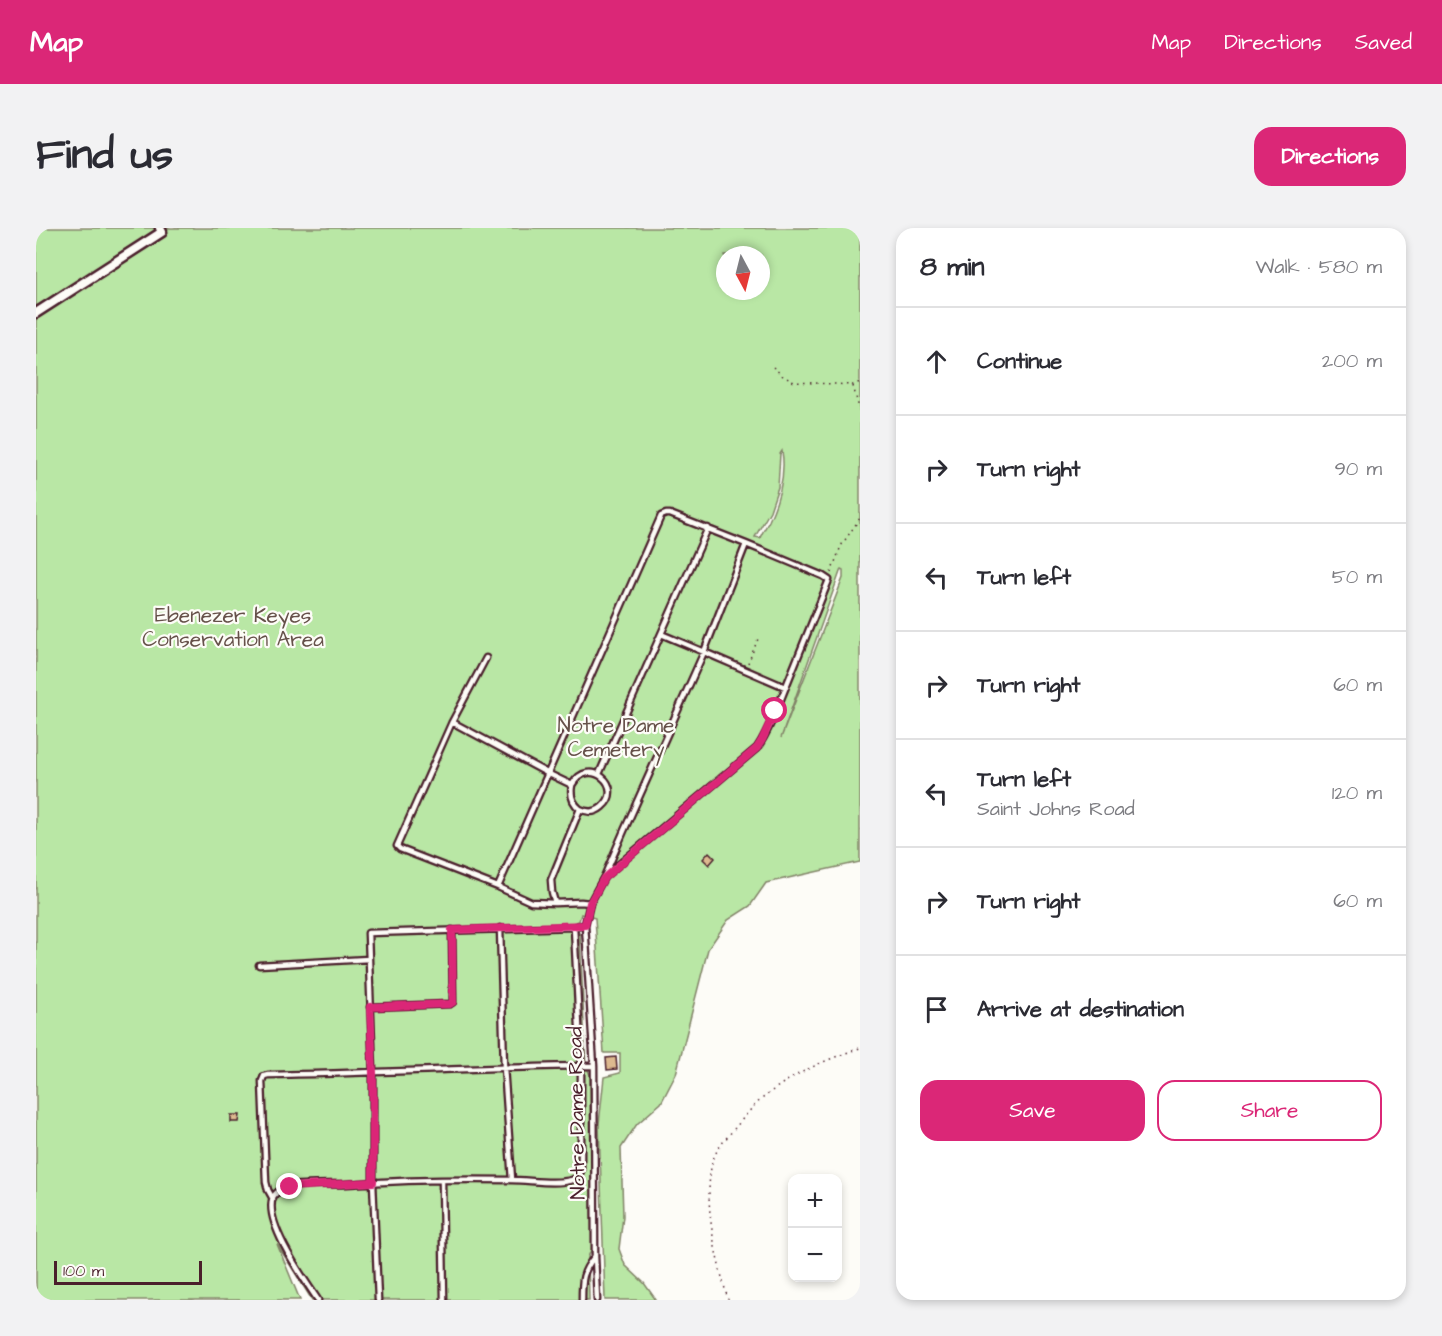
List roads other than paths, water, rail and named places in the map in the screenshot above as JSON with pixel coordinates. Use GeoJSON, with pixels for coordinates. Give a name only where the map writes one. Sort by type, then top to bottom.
{"type":"FeatureCollection","features":[{"type":"Feature","properties":{"kind":"street"},"geometry":{"type":"LineString","coordinates":[[36,313],[161,230]]}},
{"type":"Feature","properties":{"kind":"lane"},"geometry":{"type":"LineString","coordinates":[[498,887],[661,516],[670,514],[708,528],[829,580],[786,687],[757,748],[604,878]]}},
{"type":"Feature","properties":{"kind":"lane"},"geometry":{"type":"LineString","coordinates":[[599,774],[708,528]]}},
{"type":"Feature","properties":{"kind":"lane"},"geometry":{"type":"LineString","coordinates":[[604,878],[704,652],[746,544]]}},
{"type":"Feature","properties":{"kind":"lane"},"geometry":{"type":"LineString","coordinates":[[661,634],[786,687]]}},
{"type":"Feature","properties":{"kind":"lane"},"geometry":{"type":"LineString","coordinates":[[486,658],[452,722],[397,846],[531,902],[590,903]]}},
{"type":"Feature","properties":{"kind":"lane"},"geometry":{"type":"LineString","coordinates":[[452,722],[572,785]]}},
{"type":"Feature","properties":{"kind":"lane"},"geometry":{"type":"LineString","coordinates":[[599,774],[607,782],[610,796],[607,803],[599,810],[591,812],[580,809],[572,800],[570,791],[572,785],[580,775],[599,774]]}},
{"type":"Feature","properties":{"kind":"lane"},"geometry":{"type":"LineString","coordinates":[[555,903],[551,880],[580,809]]}},
{"type":"Feature","properties":{"kind":"lane","name":"Notre Dame Road"},"geometry":{"type":"LineString","coordinates":[[597,1300],[594,1066],[585,925],[590,903],[604,878]]}},
{"type":"Feature","properties":{"kind":"lane"},"geometry":{"type":"LineString","coordinates":[[378,1300],[368,933],[585,925]]}},
{"type":"Feature","properties":{"kind":"lane"},"geometry":{"type":"LineString","coordinates":[[318,1300],[277,1230],[272,1210],[273,1199],[277,1193],[290,1187],[373,1182],[512,1180],[563,1182],[573,1180],[579,1175],[581,1171],[581,1066],[574,927]]}},
{"type":"Feature","properties":{"kind":"lane"},"geometry":{"type":"LineString","coordinates":[[500,928],[504,1067],[512,1180]]}},
{"type":"Feature","properties":{"kind":"lane"},"geometry":{"type":"LineString","coordinates":[[370,1007],[450,1004],[453,1002],[452,930]]}},
{"type":"Feature","properties":{"kind":"lane"},"geometry":{"type":"LineString","coordinates":[[259,965],[369,959]]}},
{"type":"Feature","properties":{"kind":"lane"},"geometry":{"type":"LineString","coordinates":[[273,1199],[266,1182],[262,1081],[264,1076],[594,1066]]}},
{"type":"Feature","properties":{"kind":"lane"},"geometry":{"type":"LineString","coordinates":[[442,1181],[444,1300]]}},
{"type":"Feature","properties":{"kind":"lane"},"geometry":{"type":"LineString","coordinates":[[582,1300],[581,1281],[586,1267],[596,1256]]}},
{"type":"Feature","properties":{"kind":"park label","name":"Ebenezer Keyes Conservation Area"},"geometry":{"type":"Point","coordinates":[233,627]}},
{"type":"Feature","properties":{"kind":"park label","name":"Notre Dame Cemetery"},"geometry":{"type":"Point","coordinates":[616,737]}}]}
